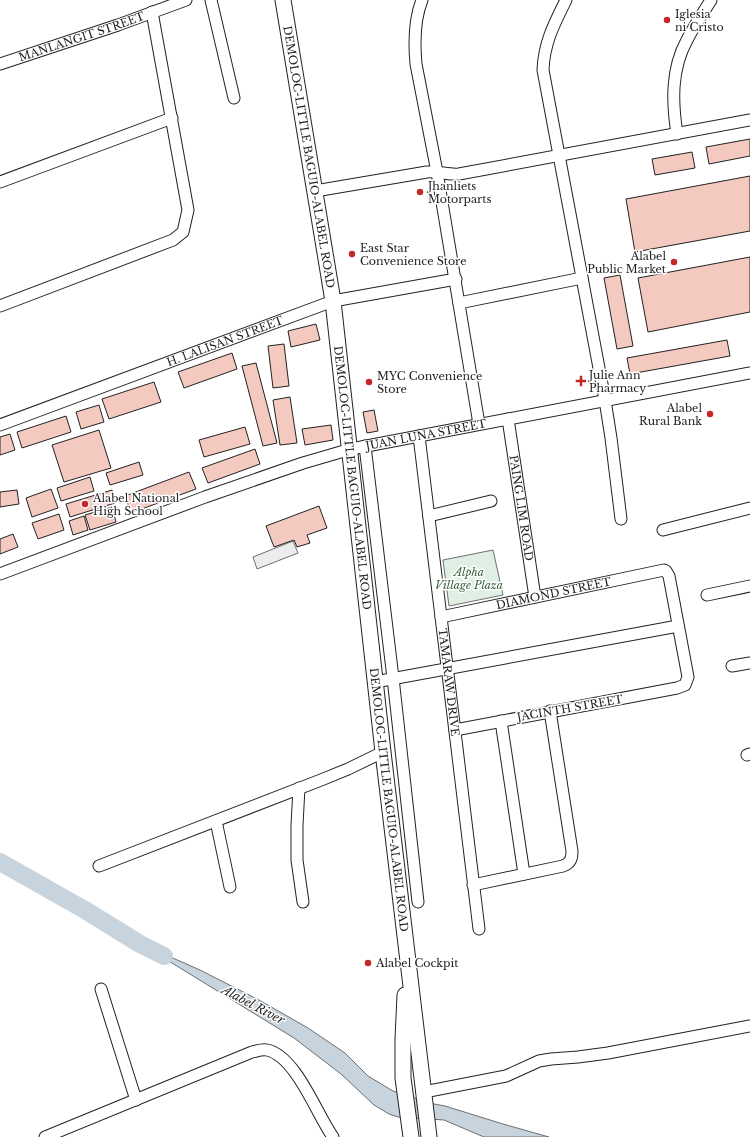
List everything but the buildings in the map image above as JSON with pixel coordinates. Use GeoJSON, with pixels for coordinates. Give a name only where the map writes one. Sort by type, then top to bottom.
{"type":"FeatureCollection","features":[{"type":"Feature","properties":{"kind":"main road","name":"DEMOLOC-LITTLE BAGUIO-ALABEL ROAD"},"geometry":{"type":"LineString","coordinates":[[283,0],[333,301],[342,387],[358,448],[375,682],[429,1132]]}},
{"type":"Feature","properties":{"kind":"main road","name":"DEMOLOC-LITTLE BAGUIO-ALABEL ROAD"},"geometry":{"type":"LineString","coordinates":[[408,958],[403,1039],[404,1087],[411,1137]]}},
{"type":"Feature","properties":{"kind":"street","name":"MANLANGIT STREET"},"geometry":{"type":"LineString","coordinates":[[0,64],[186,0]]}},
{"type":"Feature","properties":{"kind":"street"},"geometry":{"type":"LineString","coordinates":[[211,0],[234,98]]}},
{"type":"Feature","properties":{"kind":"street"},"geometry":{"type":"LineString","coordinates":[[422,0],[417,19],[414,48],[456,280],[479,424]]}},
{"type":"Feature","properties":{"kind":"street"},"geometry":{"type":"LineString","coordinates":[[566,0],[553,27],[543,54],[543,70],[605,400],[621,519]]}},
{"type":"Feature","properties":{"kind":"street"},"geometry":{"type":"LineString","coordinates":[[677,134],[673,94],[675,75],[686,40],[711,0]]}},
{"type":"Feature","properties":{"kind":"street"},"geometry":{"type":"LineString","coordinates":[[0,306],[174,240],[183,232],[188,210],[152,12]]}},
{"type":"Feature","properties":{"kind":"street"},"geometry":{"type":"LineString","coordinates":[[0,182],[172,118]]}},
{"type":"Feature","properties":{"kind":"street"},"geometry":{"type":"LineString","coordinates":[[315,191],[421,173],[437,172],[449,175],[459,174],[750,120]]}},
{"type":"Feature","properties":{"kind":"street"},"geometry":{"type":"LineString","coordinates":[[459,303],[582,278]]}},
{"type":"Feature","properties":{"kind":"street","name":"H. LALISAN STREET"},"geometry":{"type":"LineString","coordinates":[[0,425],[333,301],[456,280]]}},
{"type":"Feature","properties":{"kind":"street","name":"JUAN LUNA STREET"},"geometry":{"type":"LineString","coordinates":[[0,574],[205,496],[303,463],[358,448],[750,373]]}},
{"type":"Feature","properties":{"kind":"street","name":"PAING LIM ROAD"},"geometry":{"type":"LineString","coordinates":[[508,419],[535,597]]}},
{"type":"Feature","properties":{"kind":"street","name":"TAMARAW DRIVE"},"geometry":{"type":"LineString","coordinates":[[419,436],[479,929]]}},
{"type":"Feature","properties":{"kind":"street"},"geometry":{"type":"LineString","coordinates":[[358,448],[393,678],[418,902]]}},
{"type":"Feature","properties":{"kind":"street"},"geometry":{"type":"LineString","coordinates":[[429,516],[490,501]]}},
{"type":"Feature","properties":{"kind":"street"},"geometry":{"type":"LineString","coordinates":[[664,530],[750,508]]}},
{"type":"Feature","properties":{"kind":"street","name":"DIAMOND STREET"},"geometry":{"type":"LineString","coordinates":[[441,617],[661,570],[666,571],[670,576],[678,626]]}},
{"type":"Feature","properties":{"kind":"street"},"geometry":{"type":"LineString","coordinates":[[707,595],[750,586]]}},
{"type":"Feature","properties":{"kind":"street"},"geometry":{"type":"LineString","coordinates":[[375,682],[678,626]]}},
{"type":"Feature","properties":{"kind":"street","name":"JACINTH STREET"},"geometry":{"type":"LineString","coordinates":[[455,730],[677,688],[685,685],[688,677],[678,626]]}},
{"type":"Feature","properties":{"kind":"street"},"geometry":{"type":"LineString","coordinates":[[732,666],[750,663]]}},
{"type":"Feature","properties":{"kind":"street"},"geometry":{"type":"LineString","coordinates":[[473,885],[564,866],[572,857],[550,711]]}},
{"type":"Feature","properties":{"kind":"street"},"geometry":{"type":"LineString","coordinates":[[501,721],[524,874]]}},
{"type":"Feature","properties":{"kind":"street"},"geometry":{"type":"LineString","coordinates":[[99,866],[348,769],[383,752]]}},
{"type":"Feature","properties":{"kind":"street"},"geometry":{"type":"LineString","coordinates":[[299,788],[297,860],[303,902]]}},
{"type":"Feature","properties":{"kind":"street"},"geometry":{"type":"LineString","coordinates":[[216,821],[230,887]]}},
{"type":"Feature","properties":{"kind":"street"},"geometry":{"type":"LineString","coordinates":[[101,989],[136,1100]]}},
{"type":"Feature","properties":{"kind":"street"},"geometry":{"type":"LineString","coordinates":[[424,1094],[506,1076],[539,1061],[550,1058],[578,1057],[608,1053],[750,1026]]}},
{"type":"Feature","properties":{"kind":"street"},"geometry":{"type":"LineString","coordinates":[[45,1137],[252,1052],[268,1050],[276,1054],[294,1070],[333,1137]]}},
{"type":"Feature","properties":{"kind":"green space","name":"Alpha Village Plaza"},"geometry":{"type":"Polygon","coordinates":[[[493,550],[503,595],[449,606],[443,560],[493,550]]]}},
{"type":"Feature","properties":{"kind":"shaded area"},"geometry":{"type":"Polygon","coordinates":[[[293,541],[298,553],[257,569],[253,557],[293,541]]]}},
{"type":"Feature","properties":{"kind":"water"},"geometry":{"type":"Polygon","coordinates":[[[141,944],[200,970],[259,1000],[308,1028],[345,1053],[368,1076],[393,1091],[549,1137],[484,1137],[444,1120],[398,1117],[389,1114],[374,1105],[341,1074],[294,1038],[141,944]]]}},
{"type":"Feature","properties":{"kind":"waterway","name":"Alabel River"},"geometry":{"type":"LineString","coordinates":[[0,862],[85,910],[140,944],[164,956]]}},
{"type":"Feature","properties":{"kind":"place","name":"Iglesia ni Cristo"},"geometry":{"type":"Point","coordinates":[667,20]}},
{"type":"Feature","properties":{"kind":"place","name":"Jhanliets Motorparts"},"geometry":{"type":"Point","coordinates":[420,192]}},
{"type":"Feature","properties":{"kind":"place","name":"East Star Convenience Store"},"geometry":{"type":"Point","coordinates":[352,254]}},
{"type":"Feature","properties":{"kind":"place","name":"Alabel Public Market"},"geometry":{"type":"Point","coordinates":[674,262]}},
{"type":"Feature","properties":{"kind":"place","name":"Julie Ann Pharmacy"},"geometry":{"type":"Point","coordinates":[581,381]}},
{"type":"Feature","properties":{"kind":"place","name":"MYC Convenience Store"},"geometry":{"type":"Point","coordinates":[369,382]}},
{"type":"Feature","properties":{"kind":"place","name":"Alabel Rural Bank"},"geometry":{"type":"Point","coordinates":[710,414]}},
{"type":"Feature","properties":{"kind":"place","name":"Alabel National High School"},"geometry":{"type":"Point","coordinates":[85,504]}},
{"type":"Feature","properties":{"kind":"place","name":"Alabel Cockpit"},"geometry":{"type":"Point","coordinates":[368,963]}}]}
